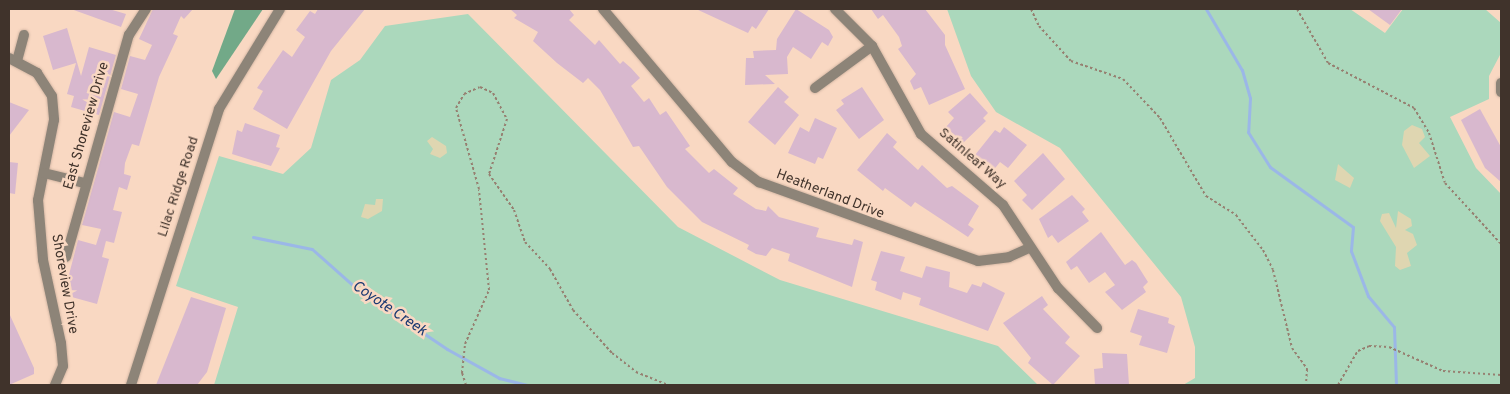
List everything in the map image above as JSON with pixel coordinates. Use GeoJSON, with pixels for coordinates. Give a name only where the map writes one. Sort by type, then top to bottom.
{"type":"FeatureCollection","features":[{"type":"Feature","properties":{"kind":"street","name":"East Shoreview Drive"},"geometry":{"type":"LineString","coordinates":[[66,257],[84,183],[128,35],[146,9]]}},
{"type":"Feature","properties":{"kind":"street","name":"Lilac Ridge Road"},"geometry":{"type":"LineString","coordinates":[[131,385],[219,109],[280,9]]}},
{"type":"Feature","properties":{"kind":"street","name":"Heatherland Drive"},"geometry":{"type":"LineString","coordinates":[[603,9],[644,53],[702,129],[758,182],[978,261],[1009,257],[1028,248]]}},
{"type":"Feature","properties":{"kind":"street","name":"Satinleaf Way"},"geometry":{"type":"LineString","coordinates":[[835,9],[872,46],[921,134],[1003,205],[1028,248],[1097,328]]}},
{"type":"Feature","properties":{"kind":"street"},"geometry":{"type":"LineString","coordinates":[[13,59],[24,35]]}},
{"type":"Feature","properties":{"kind":"street"},"geometry":{"type":"LineString","coordinates":[[816,88],[872,46]]}},
{"type":"Feature","properties":{"kind":"street","name":"Shoreview Drive"},"geometry":{"type":"LineString","coordinates":[[13,59],[37,73],[52,96],[54,120],[38,200],[43,260],[63,366],[55,385]]}},
{"type":"Feature","properties":{"kind":"street"},"geometry":{"type":"LineString","coordinates":[[1501,83],[1501,92]]}},
{"type":"Feature","properties":{"kind":"street"},"geometry":{"type":"LineString","coordinates":[[44,173],[84,183]]}},
{"type":"Feature","properties":{"kind":"path"},"geometry":{"type":"LineString","coordinates":[[1031,9],[1039,26],[1071,61],[1123,79],[1160,118],[1206,196],[1236,215],[1263,250],[1273,270],[1292,348],[1307,369],[1306,385]]}},
{"type":"Feature","properties":{"kind":"path"},"geometry":{"type":"LineString","coordinates":[[1297,9],[1328,63],[1414,108],[1429,133],[1445,183],[1501,244]]}},
{"type":"Feature","properties":{"kind":"path"},"geometry":{"type":"LineString","coordinates":[[466,385],[463,365],[472,332],[489,290],[478,190],[456,108],[464,94],[480,87],[493,93],[508,119],[491,156],[489,174],[514,210],[525,242],[550,269],[573,310],[612,353],[636,372],[669,385]]}},
{"type":"Feature","properties":{"kind":"path"},"geometry":{"type":"LineString","coordinates":[[1338,385],[1358,351],[1375,346],[1409,356],[1442,371],[1501,375]]}},
{"type":"Feature","properties":{"kind":"green space"},"geometry":{"type":"Polygon","coordinates":[[[235,9],[263,9],[216,79],[212,71],[235,9]]]}},
{"type":"Feature","properties":{"kind":"green space"},"geometry":{"type":"Polygon","coordinates":[[[947,9],[1350,9],[1385,33],[1403,9],[1485,9],[1501,23],[1501,53],[1489,76],[1489,99],[1450,117],[1476,168],[1501,194],[1501,385],[1183,385],[1195,378],[1195,347],[1181,297],[1060,148],[996,112],[971,76],[947,9]]]}},
{"type":"Feature","properties":{"kind":"green space"},"geometry":{"type":"Polygon","coordinates":[[[468,14],[678,227],[780,280],[998,346],[1038,385],[214,385],[238,307],[176,286],[219,156],[283,174],[311,148],[331,80],[360,60],[385,26],[468,14]]]}},
{"type":"Feature","properties":{"kind":"sand"},"geometry":{"type":"Polygon","coordinates":[[[1412,125],[1422,129],[1425,137],[1419,143],[1430,156],[1414,168],[1402,145],[1404,131],[1412,125]]]}},
{"type":"Feature","properties":{"kind":"sand"},"geometry":{"type":"Polygon","coordinates":[[[432,137],[446,146],[447,153],[440,158],[430,154],[433,149],[427,141],[432,137]]]}},
{"type":"Feature","properties":{"kind":"sand"},"geometry":{"type":"Polygon","coordinates":[[[1338,164],[1354,178],[1350,188],[1335,180],[1338,164]]]}},
{"type":"Feature","properties":{"kind":"sand"},"geometry":{"type":"Polygon","coordinates":[[[376,199],[383,199],[382,211],[368,219],[361,217],[365,204],[375,205],[376,199]]]}},
{"type":"Feature","properties":{"kind":"sand"},"geometry":{"type":"Polygon","coordinates":[[[1398,211],[1411,219],[1412,226],[1405,230],[1413,234],[1417,245],[1407,253],[1411,266],[1400,270],[1395,266],[1396,247],[1380,221],[1382,214],[1389,213],[1396,228],[1398,211]]]}},
{"type":"Feature","properties":{"kind":"building"},"geometry":{"type":"Polygon","coordinates":[[[71,9],[109,9],[126,14],[121,27],[71,9]]]}},
{"type":"Feature","properties":{"kind":"building"},"geometry":{"type":"Polygon","coordinates":[[[153,9],[193,9],[184,19],[181,16],[173,34],[178,36],[159,77],[139,146],[132,144],[125,163],[124,174],[131,176],[127,190],[119,187],[113,210],[122,212],[114,243],[106,241],[102,257],[109,259],[97,304],[68,296],[65,290],[78,240],[96,245],[101,229],[82,225],[114,112],[130,117],[138,94],[121,89],[130,56],[145,60],[152,45],[139,39],[153,9]]]}},
{"type":"Feature","properties":{"kind":"building"},"geometry":{"type":"Polygon","coordinates":[[[318,9],[365,9],[331,51],[287,129],[253,109],[263,91],[257,88],[283,50],[292,57],[305,37],[296,30],[310,11],[315,14],[318,9]]]}},
{"type":"Feature","properties":{"kind":"building"},"geometry":{"type":"Polygon","coordinates":[[[510,9],[569,9],[574,15],[569,20],[595,45],[599,40],[620,64],[623,61],[640,78],[631,86],[644,102],[649,98],[660,115],[666,111],[690,146],[685,149],[709,173],[714,169],[738,188],[733,194],[756,209],[766,211],[768,206],[779,217],[819,228],[816,237],[852,245],[854,239],[863,242],[852,287],[788,261],[790,254],[772,248],[766,256],[756,254],[747,249],[749,245],[702,222],[667,187],[639,146],[633,147],[600,90],[588,78],[583,83],[557,63],[533,41],[538,32],[514,18],[517,15],[510,9]]]}},
{"type":"Feature","properties":{"kind":"building"},"geometry":{"type":"Polygon","coordinates":[[[696,9],[769,9],[756,29],[752,26],[748,33],[696,9]]]}},
{"type":"Feature","properties":{"kind":"building"},"geometry":{"type":"Polygon","coordinates":[[[796,9],[829,30],[833,37],[828,46],[822,42],[811,59],[793,47],[787,57],[788,74],[765,75],[775,84],[745,85],[746,58],[754,58],[753,51],[776,50],[777,39],[796,9]]]}},
{"type":"Feature","properties":{"kind":"building"},"geometry":{"type":"Polygon","coordinates":[[[871,9],[925,9],[945,35],[945,45],[965,89],[929,105],[921,87],[914,90],[910,81],[916,74],[898,49],[902,46],[899,37],[883,15],[878,19],[871,9]]]}},
{"type":"Feature","properties":{"kind":"building"},"geometry":{"type":"Polygon","coordinates":[[[1368,9],[1402,9],[1390,25],[1368,9]]]}},
{"type":"Feature","properties":{"kind":"building"},"geometry":{"type":"Polygon","coordinates":[[[67,28],[81,76],[89,47],[116,55],[99,115],[71,107],[74,96],[67,94],[76,63],[53,70],[43,36],[67,28]]]}},
{"type":"Feature","properties":{"kind":"building"},"geometry":{"type":"Polygon","coordinates":[[[778,87],[789,97],[784,102],[799,115],[775,145],[748,122],[778,87]]]}},
{"type":"Feature","properties":{"kind":"building"},"geometry":{"type":"Polygon","coordinates":[[[862,87],[884,120],[859,139],[836,110],[844,104],[841,100],[862,87]]]}},
{"type":"Feature","properties":{"kind":"building"},"geometry":{"type":"Polygon","coordinates":[[[970,93],[988,113],[983,118],[986,121],[963,143],[946,127],[954,118],[948,112],[970,93]]]}},
{"type":"Feature","properties":{"kind":"building"},"geometry":{"type":"Polygon","coordinates":[[[9,102],[29,110],[9,136],[9,102]]]}},
{"type":"Feature","properties":{"kind":"building"},"geometry":{"type":"Polygon","coordinates":[[[1480,109],[1501,147],[1501,182],[1485,168],[1461,120],[1480,109]]]}},
{"type":"Feature","properties":{"kind":"building"},"geometry":{"type":"Polygon","coordinates":[[[815,118],[837,128],[823,159],[818,157],[815,164],[788,153],[800,127],[809,132],[815,118]]]}},
{"type":"Feature","properties":{"kind":"building"},"geometry":{"type":"Polygon","coordinates":[[[245,123],[280,135],[276,147],[280,148],[271,166],[232,154],[237,130],[242,132],[245,123]]]}},
{"type":"Feature","properties":{"kind":"building"},"geometry":{"type":"Polygon","coordinates":[[[1004,127],[1027,145],[1008,168],[1000,162],[992,172],[975,155],[995,130],[1000,133],[1004,127]]]}},
{"type":"Feature","properties":{"kind":"building"},"geometry":{"type":"Polygon","coordinates":[[[887,133],[897,142],[893,147],[918,170],[922,165],[947,188],[952,186],[979,206],[968,225],[974,229],[968,237],[915,202],[911,207],[885,188],[883,191],[857,170],[887,133]]]}},
{"type":"Feature","properties":{"kind":"building"},"geometry":{"type":"Polygon","coordinates":[[[1043,153],[1065,179],[1032,210],[1022,200],[1027,195],[1014,181],[1043,153]]]}},
{"type":"Feature","properties":{"kind":"building"},"geometry":{"type":"Polygon","coordinates":[[[9,162],[18,163],[15,194],[9,193],[9,162]]]}},
{"type":"Feature","properties":{"kind":"building"},"geometry":{"type":"Polygon","coordinates":[[[1072,195],[1085,209],[1082,212],[1089,221],[1058,243],[1052,235],[1048,238],[1039,219],[1072,195]]]}},
{"type":"Feature","properties":{"kind":"building"},"geometry":{"type":"Polygon","coordinates":[[[1101,232],[1125,265],[1132,260],[1148,282],[1143,287],[1146,292],[1122,310],[1105,292],[1115,285],[1105,272],[1089,283],[1077,266],[1071,270],[1066,262],[1101,232]]]}},
{"type":"Feature","properties":{"kind":"building"},"geometry":{"type":"Polygon","coordinates":[[[881,251],[905,257],[900,271],[922,278],[926,266],[950,272],[949,287],[967,293],[972,284],[981,287],[983,282],[1005,293],[988,331],[919,305],[921,298],[903,292],[901,300],[875,290],[877,282],[871,280],[881,251]]]}},
{"type":"Feature","properties":{"kind":"building"},"geometry":{"type":"Polygon","coordinates":[[[1042,296],[1048,305],[1043,309],[1070,337],[1065,343],[1080,356],[1053,385],[1028,363],[1031,358],[1003,323],[1042,296]]]}},
{"type":"Feature","properties":{"kind":"building"},"geometry":{"type":"Polygon","coordinates":[[[191,297],[226,308],[207,372],[197,385],[156,385],[191,297]]]}},
{"type":"Feature","properties":{"kind":"building"},"geometry":{"type":"Polygon","coordinates":[[[1138,309],[1169,318],[1168,323],[1175,326],[1167,353],[1139,345],[1142,336],[1130,332],[1138,309]]]}},
{"type":"Feature","properties":{"kind":"building"},"geometry":{"type":"Polygon","coordinates":[[[9,313],[34,368],[34,374],[9,385],[9,313]]]}},
{"type":"Feature","properties":{"kind":"building"},"geometry":{"type":"Polygon","coordinates":[[[1102,353],[1127,354],[1129,385],[1095,385],[1094,369],[1103,368],[1102,353]]]}},
{"type":"Feature","properties":{"kind":"waterway"},"geometry":{"type":"LineString","coordinates":[[1206,9],[1242,70],[1250,98],[1248,132],[1270,167],[1353,227],[1351,251],[1368,296],[1394,327],[1396,385]]}},
{"type":"Feature","properties":{"kind":"waterway","name":"Coyote Creek"},"geometry":{"type":"LineString","coordinates":[[253,237],[312,249],[355,287],[447,349],[499,378],[527,385]]}}]}
